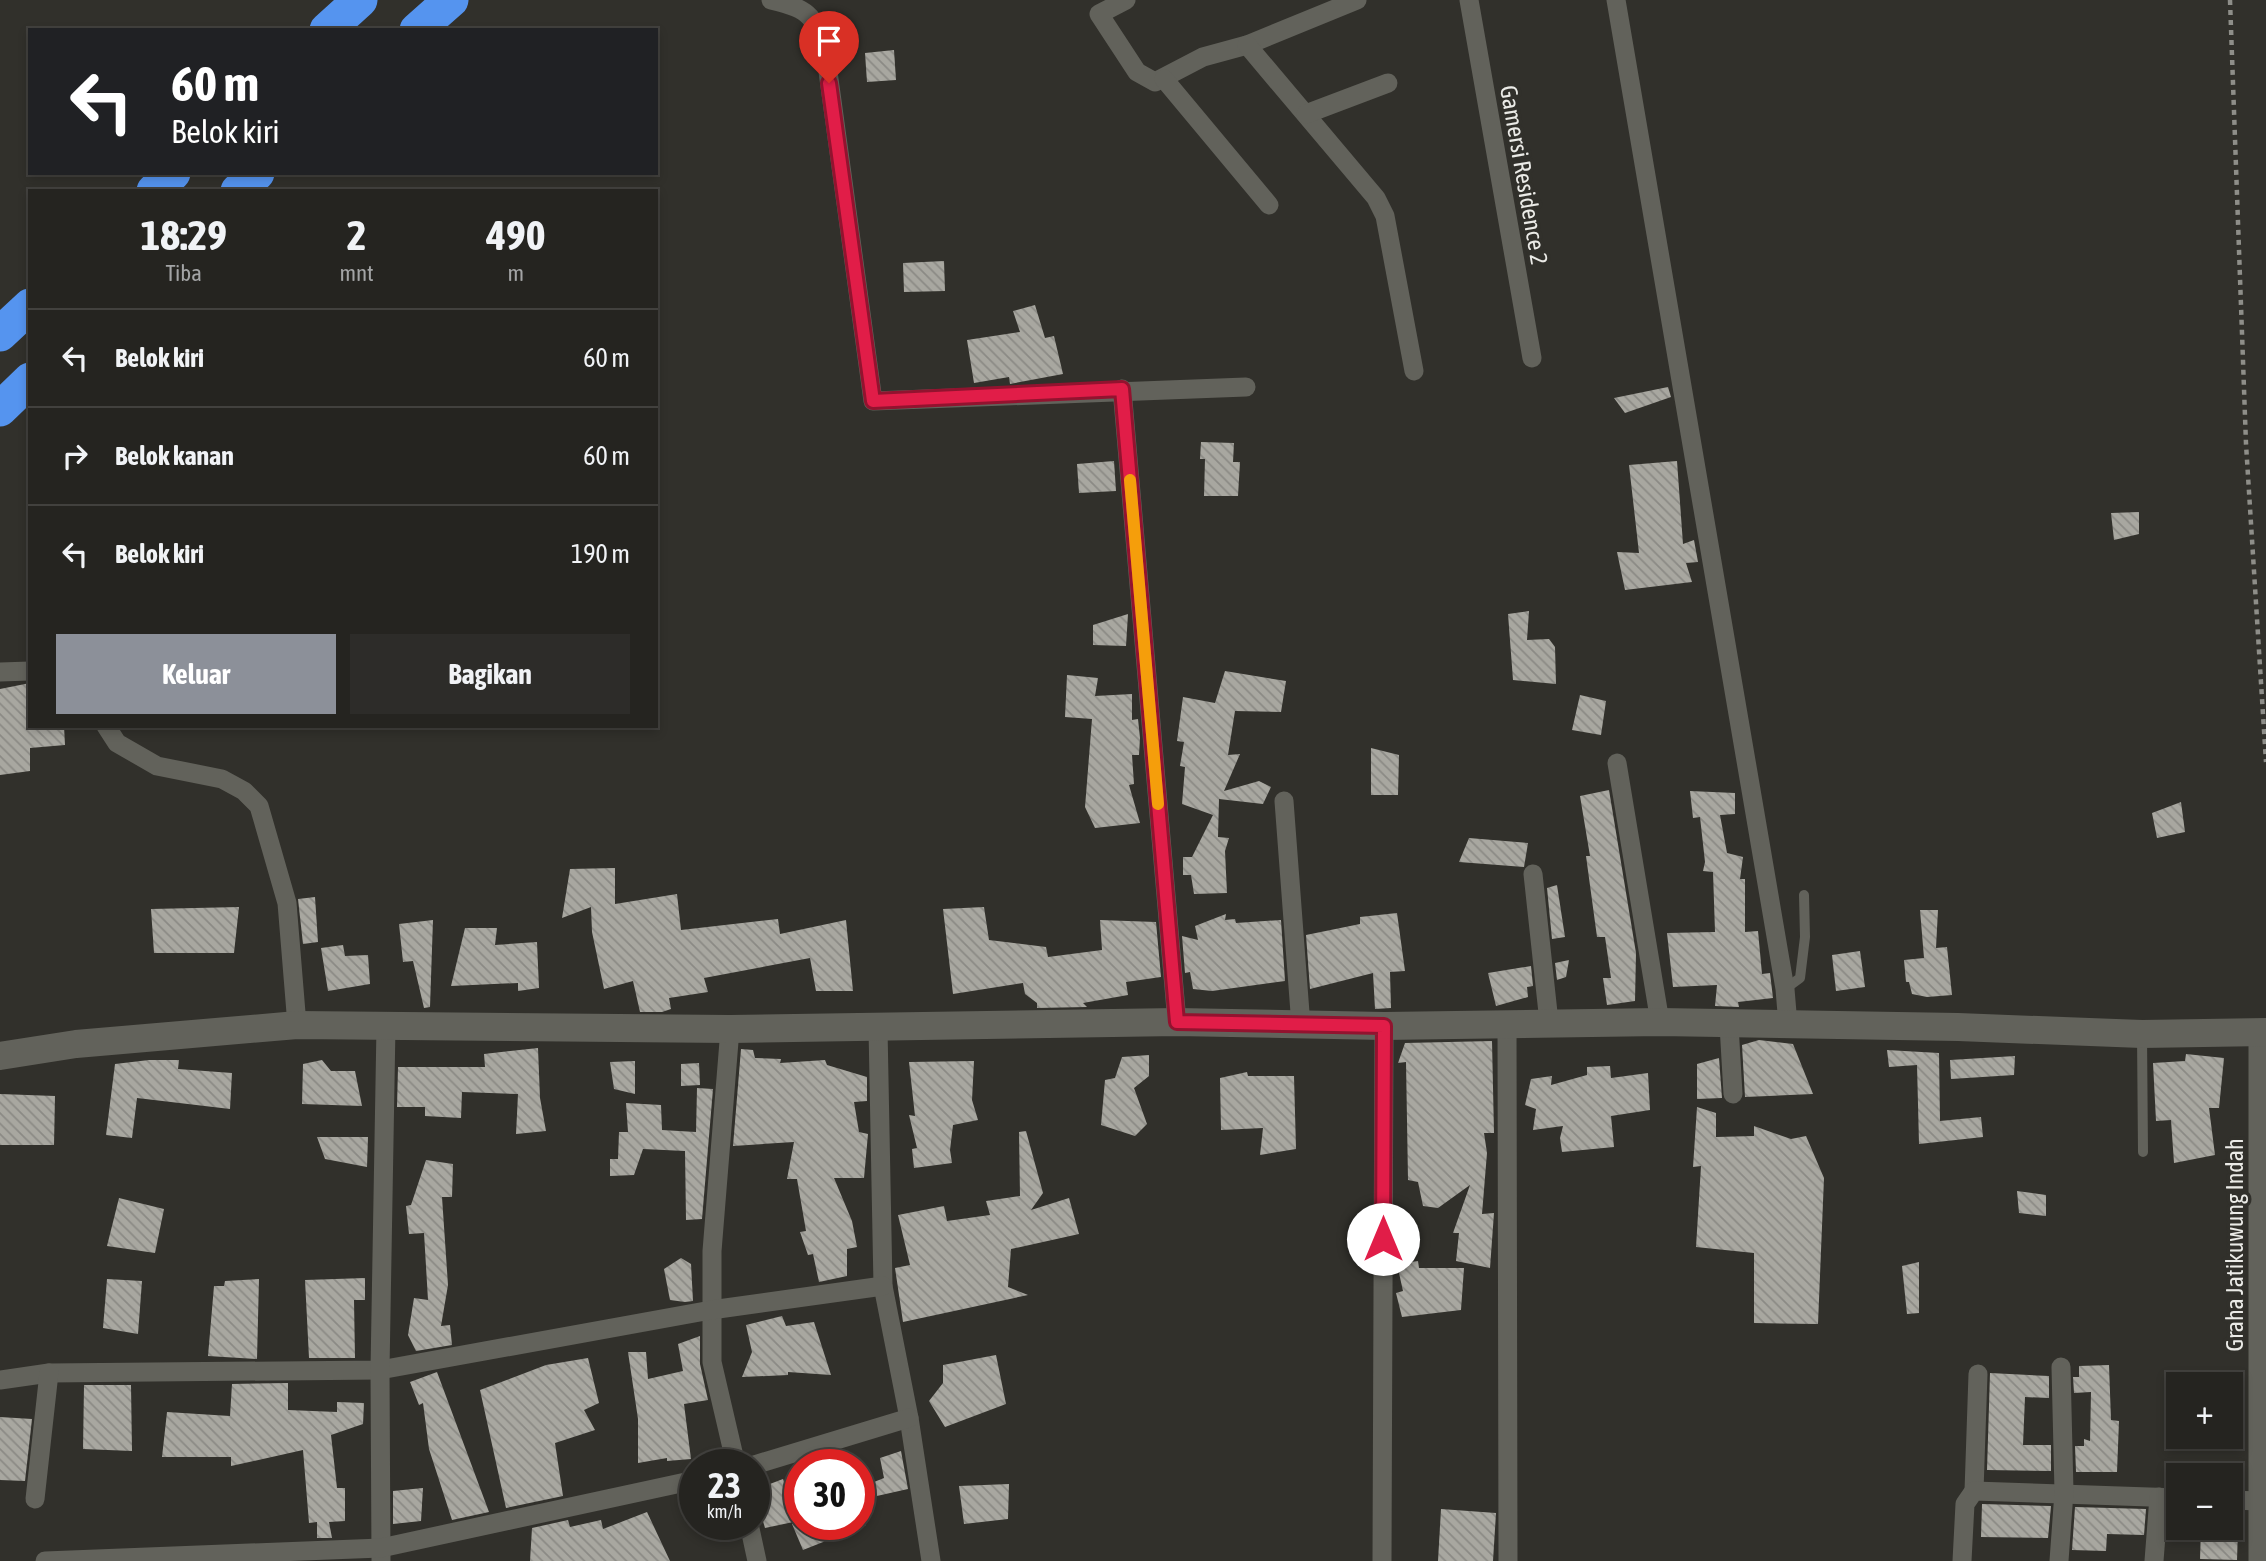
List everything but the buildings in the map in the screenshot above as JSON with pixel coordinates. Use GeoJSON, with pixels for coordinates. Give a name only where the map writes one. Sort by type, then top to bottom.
{"type":"FeatureCollection","features":[{"type":"Feature","properties":{"kind":"highway"},"geometry":{"type":"LineString","coordinates":[[329,28],[360,0]]}},
{"type":"Feature","properties":{"kind":"highway"},"geometry":{"type":"LineString","coordinates":[[419,28],[451,0]]}},
{"type":"Feature","properties":{"kind":"highway"},"geometry":{"type":"LineString","coordinates":[[156,189],[171,175]]}},
{"type":"Feature","properties":{"kind":"highway"},"geometry":{"type":"LineString","coordinates":[[240,189],[255,175]]}},
{"type":"Feature","properties":{"kind":"highway"},"geometry":{"type":"LineString","coordinates":[[0,334],[28,308]]}},
{"type":"Feature","properties":{"kind":"highway"},"geometry":{"type":"LineString","coordinates":[[0,410],[28,382]]}},
{"type":"Feature","properties":{"kind":"street"},"geometry":{"type":"LineString","coordinates":[[771,0],[799,7],[811,17],[818,29],[826,57],[873,401],[1122,389],[1246,387]]}},
{"type":"Feature","properties":{"kind":"street"},"geometry":{"type":"LineString","coordinates":[[1126,0],[1094,7],[1142,77],[1155,82],[1203,57],[1247,45],[1357,0]]}},
{"type":"Feature","properties":{"kind":"street","name":"Gamersi Residence 2"},"geometry":{"type":"LineString","coordinates":[[1469,0],[1532,358]]}},
{"type":"Feature","properties":{"kind":"street"},"geometry":{"type":"LineString","coordinates":[[1616,0],[1785,989],[1788,1026]]}},
{"type":"Feature","properties":{"kind":"street"},"geometry":{"type":"LineString","coordinates":[[1247,45],[1376,198],[1385,216],[1413,371]]}},
{"type":"Feature","properties":{"kind":"street"},"geometry":{"type":"LineString","coordinates":[[1164,79],[1269,205]]}},
{"type":"Feature","properties":{"kind":"street"},"geometry":{"type":"LineString","coordinates":[[1306,114],[1388,83]]}},
{"type":"Feature","properties":{"kind":"street"},"geometry":{"type":"LineString","coordinates":[[1122,389],[1177,1022]]}},
{"type":"Feature","properties":{"kind":"street"},"geometry":{"type":"LineString","coordinates":[[0,672],[28,671]]}},
{"type":"Feature","properties":{"kind":"street"},"geometry":{"type":"LineString","coordinates":[[107,728],[117,743],[157,766],[222,779],[244,791],[259,806],[287,903],[297,1026]]}},
{"type":"Feature","properties":{"kind":"street"},"geometry":{"type":"LineString","coordinates":[[1617,762],[1660,1022]]}},
{"type":"Feature","properties":{"kind":"street"},"geometry":{"type":"LineString","coordinates":[[1284,801],[1301,1026]]}},
{"type":"Feature","properties":{"kind":"street"},"geometry":{"type":"LineString","coordinates":[[1533,874],[1549,1022]]}},
{"type":"Feature","properties":{"kind":"street"},"geometry":{"type":"LineString","coordinates":[[0,1056],[76,1044],[297,1026],[730,1029],[1177,1022],[1301,1026],[1660,1022],[1958,1027],[2142,1034],[2262,1032]]}},
{"type":"Feature","properties":{"kind":"street"},"geometry":{"type":"LineString","coordinates":[[1507,1023],[1508,1561]]}},
{"type":"Feature","properties":{"kind":"street"},"geometry":{"type":"LineString","coordinates":[[1729,1025],[1733,1094]]}},
{"type":"Feature","properties":{"kind":"street"},"geometry":{"type":"LineString","coordinates":[[381,1555],[380,1370],[386,1026]]}},
{"type":"Feature","properties":{"kind":"street"},"geometry":{"type":"LineString","coordinates":[[1382,1561],[1384,1026]]}},
{"type":"Feature","properties":{"kind":"street"},"geometry":{"type":"LineString","coordinates":[[878,1028],[883,1286],[909,1418],[931,1561]]}},
{"type":"Feature","properties":{"kind":"street"},"geometry":{"type":"LineString","coordinates":[[730,1029],[712,1251],[711,1310],[712,1362],[732,1449]]}},
{"type":"Feature","properties":{"kind":"street","name":"Graha Jatikuwung Indah"},"geometry":{"type":"LineString","coordinates":[[2258,1561],[2262,1032]]}},
{"type":"Feature","properties":{"kind":"street"},"geometry":{"type":"LineString","coordinates":[[0,1380],[49,1373],[380,1370],[711,1310],[883,1286]]}},
{"type":"Feature","properties":{"kind":"street"},"geometry":{"type":"LineString","coordinates":[[2059,1561],[2064,1492],[2061,1367]]}},
{"type":"Feature","properties":{"kind":"street"},"geometry":{"type":"LineString","coordinates":[[35,1499],[49,1373]]}},
{"type":"Feature","properties":{"kind":"street"},"geometry":{"type":"LineString","coordinates":[[1975,1491],[1978,1374]]}},
{"type":"Feature","properties":{"kind":"street"},"geometry":{"type":"LineString","coordinates":[[770,1460],[909,1418]]}},
{"type":"Feature","properties":{"kind":"street"},"geometry":{"type":"LineString","coordinates":[[45,1561],[381,1555],[679,1484]]}},
{"type":"Feature","properties":{"kind":"street"},"geometry":{"type":"LineString","coordinates":[[1962,1561],[1965,1504],[1968,1496],[1975,1491],[2166,1497]]}},
{"type":"Feature","properties":{"kind":"street"},"geometry":{"type":"LineString","coordinates":[[2154,1561],[2159,1497]]}},
{"type":"Feature","properties":{"kind":"street"},"geometry":{"type":"LineString","coordinates":[[2243,1500],[2259,1501]]}},
{"type":"Feature","properties":{"kind":"street"},"geometry":{"type":"LineString","coordinates":[[752,1540],[757,1561]]}},
{"type":"Feature","properties":{"kind":"lane"},"geometry":{"type":"LineString","coordinates":[[1785,989],[1800,978],[1805,937],[1804,895]]}},
{"type":"Feature","properties":{"kind":"lane"},"geometry":{"type":"LineString","coordinates":[[2142,1034],[2143,1152]]}},
{"type":"Feature","properties":{"kind":"path"},"geometry":{"type":"LineString","coordinates":[[2230,0],[2246,444],[2266,762]]}},
{"type":"Feature","properties":{"kind":"slow traffic"},"geometry":{"type":"LineString","coordinates":[[1130,480],[1158,804]]}},
{"type":"Feature","properties":{"kind":"route"},"geometry":{"type":"LineString","coordinates":[[829,83],[873,401],[1122,389],[1177,1022],[1384,1026],[1383,1239]]}}]}
